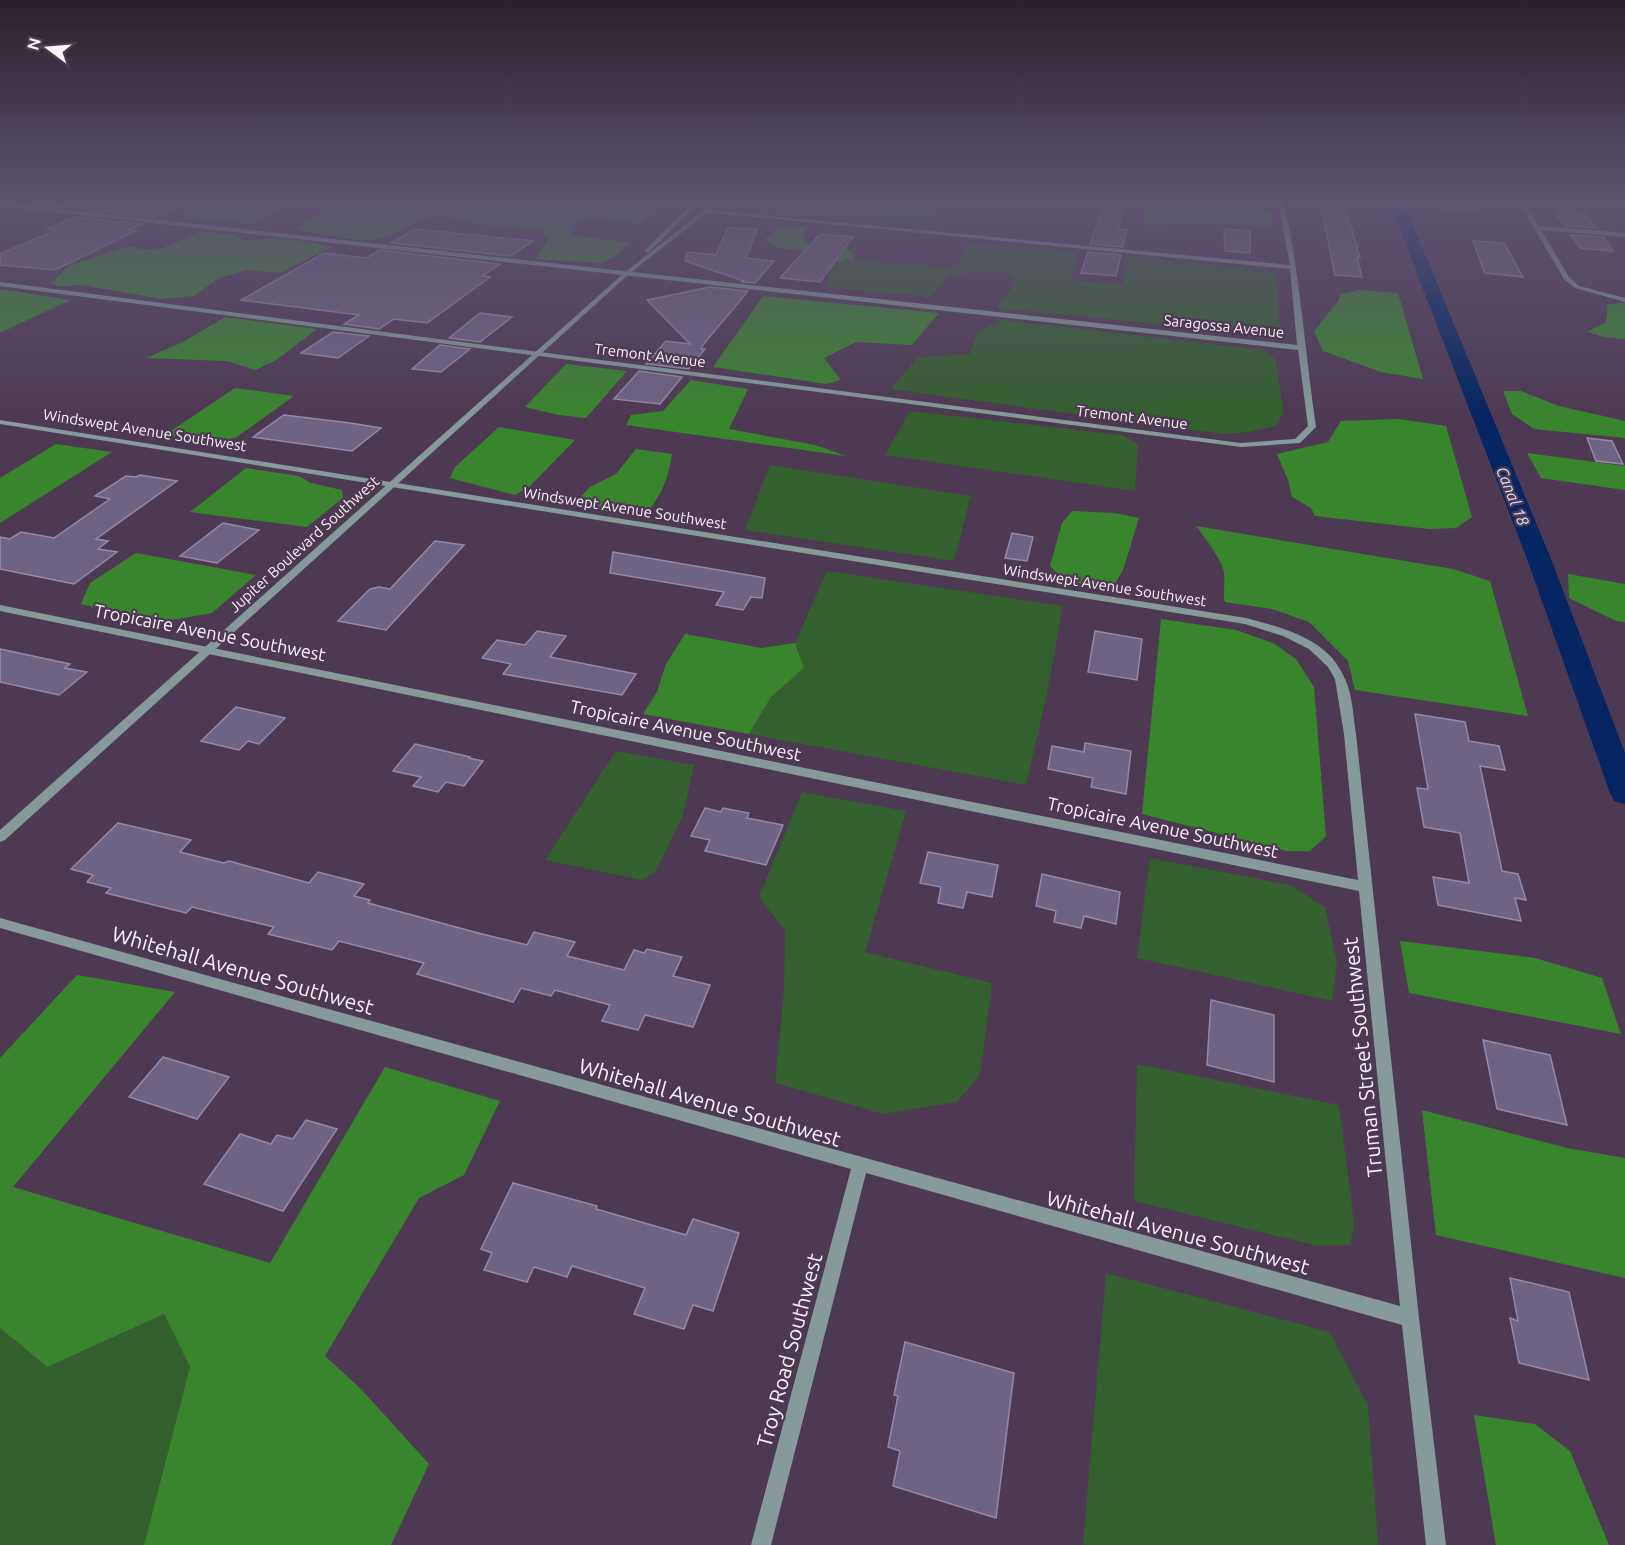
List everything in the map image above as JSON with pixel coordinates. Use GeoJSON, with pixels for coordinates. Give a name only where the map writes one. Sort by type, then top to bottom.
{"type":"FeatureCollection","features":[{"type":"Feature","properties":{"kind":"street","name":"Jupiter Boulevard Southwest"},"geometry":{"type":"LineString","coordinates":[[0,837],[627,273]]}},
{"type":"Feature","properties":{"kind":"street","name":"Saragossa Avenue"},"geometry":{"type":"LineString","coordinates":[[628,273],[1300,348]]}},
{"type":"Feature","properties":{"kind":"street"},"geometry":{"type":"LineString","coordinates":[[1294,273],[1300,348]]}},
{"type":"Feature","properties":{"kind":"street"},"geometry":{"type":"LineString","coordinates":[[1563,273],[1577,287],[1625,300]]}},
{"type":"Feature","properties":{"kind":"street","name":"Tremont Avenue"},"geometry":{"type":"LineString","coordinates":[[0,284],[1241,445],[1297,441],[1312,427],[1300,348]]}},
{"type":"Feature","properties":{"kind":"street","name":"Windswept Avenue Southwest"},"geometry":{"type":"LineString","coordinates":[[0,422],[1246,621]]}},
{"type":"Feature","properties":{"kind":"street","name":"Tropicaire Avenue Southwest"},"geometry":{"type":"LineString","coordinates":[[0,608],[1366,887]]}},
{"type":"Feature","properties":{"kind":"street","name":"Truman Street Southwest"},"geometry":{"type":"LineString","coordinates":[[1246,621],[1292,634],[1322,653],[1340,679],[1350,734],[1410,1318],[1436,1545]]}},
{"type":"Feature","properties":{"kind":"street","name":"Whitehall Avenue Southwest"},"geometry":{"type":"LineString","coordinates":[[0,923],[860,1166],[1410,1318]]}},
{"type":"Feature","properties":{"kind":"street","name":"Troy Road Southwest"},"geometry":{"type":"LineString","coordinates":[[760,1545],[860,1166]]}},
{"type":"Feature","properties":{"kind":"green space"},"geometry":{"type":"Polygon","coordinates":[[[62,273],[236,273],[219,278],[194,296],[162,299],[82,285],[50,284],[62,273]]]}},
{"type":"Feature","properties":{"kind":"green space"},"geometry":{"type":"Polygon","coordinates":[[[830,273],[962,273],[948,276],[931,297],[826,287],[830,273]]]}},
{"type":"Feature","properties":{"kind":"green space"},"geometry":{"type":"Polygon","coordinates":[[[1006,273],[1072,273],[1070,280],[1123,285],[1125,273],[1271,273],[1276,275],[1280,330],[1267,335],[996,308],[1017,281],[1006,273]]]}},
{"type":"Feature","properties":{"kind":"green space"},"geometry":{"type":"Polygon","coordinates":[[[0,289],[70,300],[0,333],[0,289]]]}},
{"type":"Feature","properties":{"kind":"green space"},"geometry":{"type":"Polygon","coordinates":[[[1360,290],[1398,293],[1423,379],[1381,372],[1323,351],[1314,331],[1341,294],[1360,290]]]}},
{"type":"Feature","properties":{"kind":"green space"},"geometry":{"type":"Polygon","coordinates":[[[763,296],[939,313],[912,345],[856,342],[824,358],[841,380],[826,384],[713,367],[763,296]]]}},
{"type":"Feature","properties":{"kind":"green space"},"geometry":{"type":"Polygon","coordinates":[[[1625,303],[1625,339],[1604,337],[1587,332],[1606,322],[1608,304],[1625,303]]]}},
{"type":"Feature","properties":{"kind":"green space"},"geometry":{"type":"Polygon","coordinates":[[[225,317],[317,329],[275,361],[255,370],[227,361],[146,358],[183,342],[225,317]]]}},
{"type":"Feature","properties":{"kind":"green space"},"geometry":{"type":"Polygon","coordinates":[[[1002,320],[1263,350],[1275,359],[1284,413],[1275,426],[1249,432],[1223,434],[891,389],[918,357],[970,354],[978,331],[1002,320]]]}},
{"type":"Feature","properties":{"kind":"green space"},"geometry":{"type":"Polygon","coordinates":[[[566,364],[627,371],[586,418],[559,415],[525,407],[566,364]]]}},
{"type":"Feature","properties":{"kind":"green space"},"geometry":{"type":"Polygon","coordinates":[[[691,380],[748,389],[729,429],[815,445],[846,456],[626,425],[631,415],[663,411],[691,380]]]}},
{"type":"Feature","properties":{"kind":"green space"},"geometry":{"type":"Polygon","coordinates":[[[235,388],[294,396],[237,437],[215,444],[165,435],[235,388]]]}},
{"type":"Feature","properties":{"kind":"green space"},"geometry":{"type":"Polygon","coordinates":[[[1503,391],[1521,391],[1559,406],[1625,421],[1625,438],[1534,429],[1512,414],[1503,391]]]}},
{"type":"Feature","properties":{"kind":"green space"},"geometry":{"type":"Polygon","coordinates":[[[910,411],[1122,435],[1138,444],[1135,491],[885,455],[910,411]]]}},
{"type":"Feature","properties":{"kind":"green space"},"geometry":{"type":"Polygon","coordinates":[[[1399,419],[1446,426],[1472,517],[1456,528],[1429,529],[1315,516],[1311,508],[1292,497],[1288,480],[1277,454],[1328,442],[1341,421],[1399,419]]]}},
{"type":"Feature","properties":{"kind":"green space"},"geometry":{"type":"Polygon","coordinates":[[[499,427],[575,440],[530,486],[515,495],[450,478],[455,467],[499,427]]]}},
{"type":"Feature","properties":{"kind":"green space"},"geometry":{"type":"Polygon","coordinates":[[[56,444],[112,452],[0,523],[0,478],[56,444]]]}},
{"type":"Feature","properties":{"kind":"green space"},"geometry":{"type":"Polygon","coordinates":[[[636,449],[672,454],[664,485],[648,512],[601,510],[575,502],[590,487],[616,474],[636,449]]]}},
{"type":"Feature","properties":{"kind":"green space"},"geometry":{"type":"Polygon","coordinates":[[[1527,453],[1625,466],[1625,490],[1541,478],[1527,453]]]}},
{"type":"Feature","properties":{"kind":"green space"},"geometry":{"type":"Polygon","coordinates":[[[770,465],[971,496],[954,561],[745,530],[770,465]]]}},
{"type":"Feature","properties":{"kind":"green space"},"geometry":{"type":"Polygon","coordinates":[[[246,468],[299,476],[311,483],[342,490],[343,498],[307,527],[190,512],[246,468]]]}},
{"type":"Feature","properties":{"kind":"green space"},"geometry":{"type":"Polygon","coordinates":[[[1072,511],[1115,513],[1139,518],[1123,570],[1115,584],[1092,585],[1065,581],[1050,566],[1062,523],[1072,511]]]}},
{"type":"Feature","properties":{"kind":"green space"},"geometry":{"type":"Polygon","coordinates":[[[1196,526],[1453,569],[1490,581],[1528,716],[1355,690],[1348,661],[1309,622],[1272,609],[1225,602],[1223,567],[1196,526]]]}},
{"type":"Feature","properties":{"kind":"green space"},"geometry":{"type":"Polygon","coordinates":[[[136,553],[256,575],[212,613],[178,619],[149,620],[81,604],[90,583],[136,553]]]}},
{"type":"Feature","properties":{"kind":"green space"},"geometry":{"type":"Polygon","coordinates":[[[827,571],[1063,606],[1046,698],[1026,785],[749,734],[771,697],[804,668],[795,643],[827,571]]]}},
{"type":"Feature","properties":{"kind":"green space"},"geometry":{"type":"Polygon","coordinates":[[[1568,574],[1625,584],[1625,622],[1616,621],[1569,598],[1568,574]]]}},
{"type":"Feature","properties":{"kind":"green space"},"geometry":{"type":"Polygon","coordinates":[[[1161,619],[1236,630],[1273,643],[1296,659],[1314,687],[1326,836],[1310,851],[1287,851],[1142,814],[1161,619]]]}},
{"type":"Feature","properties":{"kind":"green space"},"geometry":{"type":"Polygon","coordinates":[[[685,634],[762,648],[795,643],[804,668],[771,697],[749,734],[643,714],[657,692],[666,664],[685,634]]]}},
{"type":"Feature","properties":{"kind":"green space"},"geometry":{"type":"Polygon","coordinates":[[[616,751],[694,765],[683,815],[655,873],[642,880],[545,860],[616,751]]]}},
{"type":"Feature","properties":{"kind":"green space"},"geometry":{"type":"Polygon","coordinates":[[[802,792],[906,811],[865,952],[992,983],[980,1075],[957,1102],[883,1114],[775,1083],[784,991],[785,931],[759,897],[802,792]]]}},
{"type":"Feature","properties":{"kind":"green space"},"geometry":{"type":"Polygon","coordinates":[[[1150,858],[1290,885],[1325,907],[1337,962],[1332,1001],[1137,958],[1150,858]]]}},
{"type":"Feature","properties":{"kind":"green space"},"geometry":{"type":"Polygon","coordinates":[[[1400,941],[1535,958],[1602,978],[1621,1034],[1409,993],[1400,941]]]}},
{"type":"Feature","properties":{"kind":"green space"},"geometry":{"type":"Polygon","coordinates":[[[77,975],[175,992],[13,1187],[270,1263],[385,1067],[500,1101],[464,1175],[419,1198],[325,1356],[361,1389],[429,1464],[391,1545],[144,1545],[190,1367],[164,1314],[47,1367],[0,1328],[0,1058],[77,975]]]}},
{"type":"Feature","properties":{"kind":"green space"},"geometry":{"type":"Polygon","coordinates":[[[1137,1064],[1339,1105],[1354,1224],[1350,1245],[1318,1246],[1134,1201],[1137,1064]]]}},
{"type":"Feature","properties":{"kind":"green space"},"geometry":{"type":"Polygon","coordinates":[[[1422,1110],[1567,1148],[1625,1158],[1625,1278],[1436,1235],[1422,1110]]]}},
{"type":"Feature","properties":{"kind":"green space"},"geometry":{"type":"Polygon","coordinates":[[[1106,1273],[1330,1332],[1368,1406],[1378,1545],[1083,1545],[1106,1273]]]}},
{"type":"Feature","properties":{"kind":"green space"},"geometry":{"type":"Polygon","coordinates":[[[163,1313],[190,1367],[144,1545],[0,1545],[0,1328],[47,1367],[163,1313]]]}},
{"type":"Feature","properties":{"kind":"green space"},"geometry":{"type":"Polygon","coordinates":[[[1474,1415],[1535,1424],[1570,1451],[1609,1545],[1496,1545],[1474,1415]]]}},
{"type":"Feature","properties":{"kind":"building"},"geometry":{"type":"Polygon","coordinates":[[[289,273],[487,273],[483,276],[490,277],[427,323],[394,319],[379,329],[344,324],[359,315],[241,300],[289,273]]]}},
{"type":"Feature","properties":{"kind":"building"},"geometry":{"type":"Polygon","coordinates":[[[721,273],[764,273],[755,283],[741,282],[744,281],[721,273]]]}},
{"type":"Feature","properties":{"kind":"building"},"geometry":{"type":"Polygon","coordinates":[[[784,273],[827,273],[820,282],[780,278],[784,273]]]}},
{"type":"Feature","properties":{"kind":"building"},"geometry":{"type":"Polygon","coordinates":[[[1082,273],[1117,273],[1116,276],[1082,273]]]}},
{"type":"Feature","properties":{"kind":"building"},"geometry":{"type":"Polygon","coordinates":[[[1335,273],[1361,273],[1362,277],[1335,275],[1335,273]]]}},
{"type":"Feature","properties":{"kind":"building"},"geometry":{"type":"Polygon","coordinates":[[[1486,273],[1521,273],[1523,277],[1486,273]]]}},
{"type":"Feature","properties":{"kind":"building"},"geometry":{"type":"Polygon","coordinates":[[[710,287],[748,291],[703,345],[701,349],[705,349],[689,369],[646,364],[666,341],[690,344],[647,300],[710,287]]]}},
{"type":"Feature","properties":{"kind":"building"},"geometry":{"type":"Polygon","coordinates":[[[480,313],[512,317],[480,342],[449,338],[480,313]]]}},
{"type":"Feature","properties":{"kind":"building"},"geometry":{"type":"Polygon","coordinates":[[[333,332],[369,336],[338,358],[301,353],[333,332]]]}},
{"type":"Feature","properties":{"kind":"building"},"geometry":{"type":"Polygon","coordinates":[[[440,345],[470,349],[441,372],[412,369],[440,345]]]}},
{"type":"Feature","properties":{"kind":"building"},"geometry":{"type":"Polygon","coordinates":[[[639,371],[682,377],[660,404],[614,399],[639,371]]]}},
{"type":"Feature","properties":{"kind":"building"},"geometry":{"type":"Polygon","coordinates":[[[284,415],[381,428],[352,451],[253,437],[284,415]]]}},
{"type":"Feature","properties":{"kind":"building"},"geometry":{"type":"Polygon","coordinates":[[[1587,438],[1612,441],[1623,464],[1596,461],[1587,438]]]}},
{"type":"Feature","properties":{"kind":"building"},"geometry":{"type":"Polygon","coordinates":[[[140,475],[177,481],[96,539],[108,541],[98,549],[117,552],[74,584],[0,569],[0,537],[10,539],[21,532],[54,538],[110,499],[95,496],[126,476],[140,475]]]}},
{"type":"Feature","properties":{"kind":"building"},"geometry":{"type":"Polygon","coordinates":[[[223,523],[259,530],[217,563],[180,556],[223,523]]]}},
{"type":"Feature","properties":{"kind":"building"},"geometry":{"type":"Polygon","coordinates":[[[1012,533],[1033,537],[1027,561],[1005,558],[1012,533]]]}},
{"type":"Feature","properties":{"kind":"building"},"geometry":{"type":"Polygon","coordinates":[[[435,541],[464,545],[386,630],[338,621],[370,589],[379,587],[390,589],[435,541]]]}},
{"type":"Feature","properties":{"kind":"building"},"geometry":{"type":"Polygon","coordinates":[[[613,552],[765,578],[762,598],[751,597],[743,610],[716,605],[724,592],[610,573],[613,552]]]}},
{"type":"Feature","properties":{"kind":"building"},"geometry":{"type":"Polygon","coordinates":[[[537,631],[566,636],[550,657],[636,674],[622,695],[503,674],[511,664],[482,658],[497,640],[525,645],[537,631]]]}},
{"type":"Feature","properties":{"kind":"building"},"geometry":{"type":"Polygon","coordinates":[[[1095,631],[1142,639],[1137,680],[1088,672],[1095,631]]]}},
{"type":"Feature","properties":{"kind":"building"},"geometry":{"type":"Polygon","coordinates":[[[0,649],[70,664],[65,668],[87,672],[59,695],[0,682],[0,649]]]}},
{"type":"Feature","properties":{"kind":"building"},"geometry":{"type":"Polygon","coordinates":[[[236,707],[285,718],[259,744],[248,741],[239,750],[201,741],[236,707]]]}},
{"type":"Feature","properties":{"kind":"building"},"geometry":{"type":"Polygon","coordinates":[[[1415,714],[1465,722],[1469,741],[1499,746],[1505,770],[1480,766],[1502,871],[1518,874],[1526,900],[1515,898],[1521,921],[1438,905],[1433,877],[1469,883],[1460,833],[1424,827],[1417,788],[1428,789],[1415,714]]]}},
{"type":"Feature","properties":{"kind":"building"},"geometry":{"type":"Polygon","coordinates":[[[1085,743],[1131,751],[1126,794],[1091,787],[1093,778],[1048,769],[1052,746],[1084,752],[1085,743]]]}},
{"type":"Feature","properties":{"kind":"building"},"geometry":{"type":"Polygon","coordinates":[[[415,744],[483,761],[464,786],[446,782],[438,792],[413,786],[421,777],[393,771],[415,744]]]}},
{"type":"Feature","properties":{"kind":"building"},"geometry":{"type":"Polygon","coordinates":[[[705,808],[721,812],[723,808],[749,813],[747,818],[783,825],[766,865],[705,851],[710,840],[691,836],[705,808]]]}},
{"type":"Feature","properties":{"kind":"building"},"geometry":{"type":"Polygon","coordinates":[[[118,823],[191,840],[180,852],[224,863],[229,861],[309,883],[318,872],[364,884],[354,896],[370,900],[368,903],[478,933],[527,945],[534,932],[575,942],[567,956],[624,970],[634,950],[644,953],[647,949],[682,957],[673,976],[710,985],[693,1027],[645,1015],[638,1030],[602,1021],[610,1005],[555,990],[551,996],[521,988],[513,1002],[417,974],[424,963],[339,941],[332,950],[268,934],[274,927],[192,907],[186,913],[106,893],[111,888],[87,882],[93,875],[71,869],[118,823]]]}},
{"type":"Feature","properties":{"kind":"building"},"geometry":{"type":"Polygon","coordinates":[[[928,852],[998,865],[992,897],[967,892],[963,908],[938,903],[941,887],[920,883],[928,852]]]}},
{"type":"Feature","properties":{"kind":"building"},"geometry":{"type":"Polygon","coordinates":[[[1042,874],[1120,892],[1116,924],[1084,916],[1081,928],[1054,922],[1056,911],[1036,906],[1042,874]]]}},
{"type":"Feature","properties":{"kind":"building"},"geometry":{"type":"Polygon","coordinates":[[[1211,1000],[1274,1015],[1274,1082],[1207,1065],[1211,1000]]]}},
{"type":"Feature","properties":{"kind":"building"},"geometry":{"type":"Polygon","coordinates":[[[1483,1040],[1550,1055],[1567,1125],[1497,1109],[1483,1040]]]}},
{"type":"Feature","properties":{"kind":"building"},"geometry":{"type":"Polygon","coordinates":[[[163,1057],[229,1077],[197,1119],[129,1097],[163,1057]]]}},
{"type":"Feature","properties":{"kind":"building"},"geometry":{"type":"Polygon","coordinates":[[[306,1120],[337,1129],[283,1211],[204,1184],[240,1134],[271,1144],[277,1135],[293,1139],[306,1120]]]}},
{"type":"Feature","properties":{"kind":"building"},"geometry":{"type":"Polygon","coordinates":[[[513,1183],[597,1206],[596,1209],[686,1235],[693,1219],[739,1233],[713,1311],[693,1305],[684,1329],[634,1314],[645,1288],[572,1266],[567,1277],[534,1267],[527,1282],[484,1270],[492,1253],[481,1249],[513,1183]]]}},
{"type":"Feature","properties":{"kind":"building"},"geometry":{"type":"Polygon","coordinates":[[[1510,1278],[1569,1292],[1589,1380],[1519,1363],[1510,1318],[1518,1321],[1510,1278]]]}},
{"type":"Feature","properties":{"kind":"building"},"geometry":{"type":"Polygon","coordinates":[[[905,1342],[1014,1373],[996,1518],[893,1486],[900,1451],[888,1447],[898,1396],[894,1395],[905,1342]]]}},
{"type":"Feature","properties":{"kind":"waterway","name":"Canal 18"},"geometry":{"type":"LineString","coordinates":[[1425,273],[1539,559],[1625,793]]}}]}
